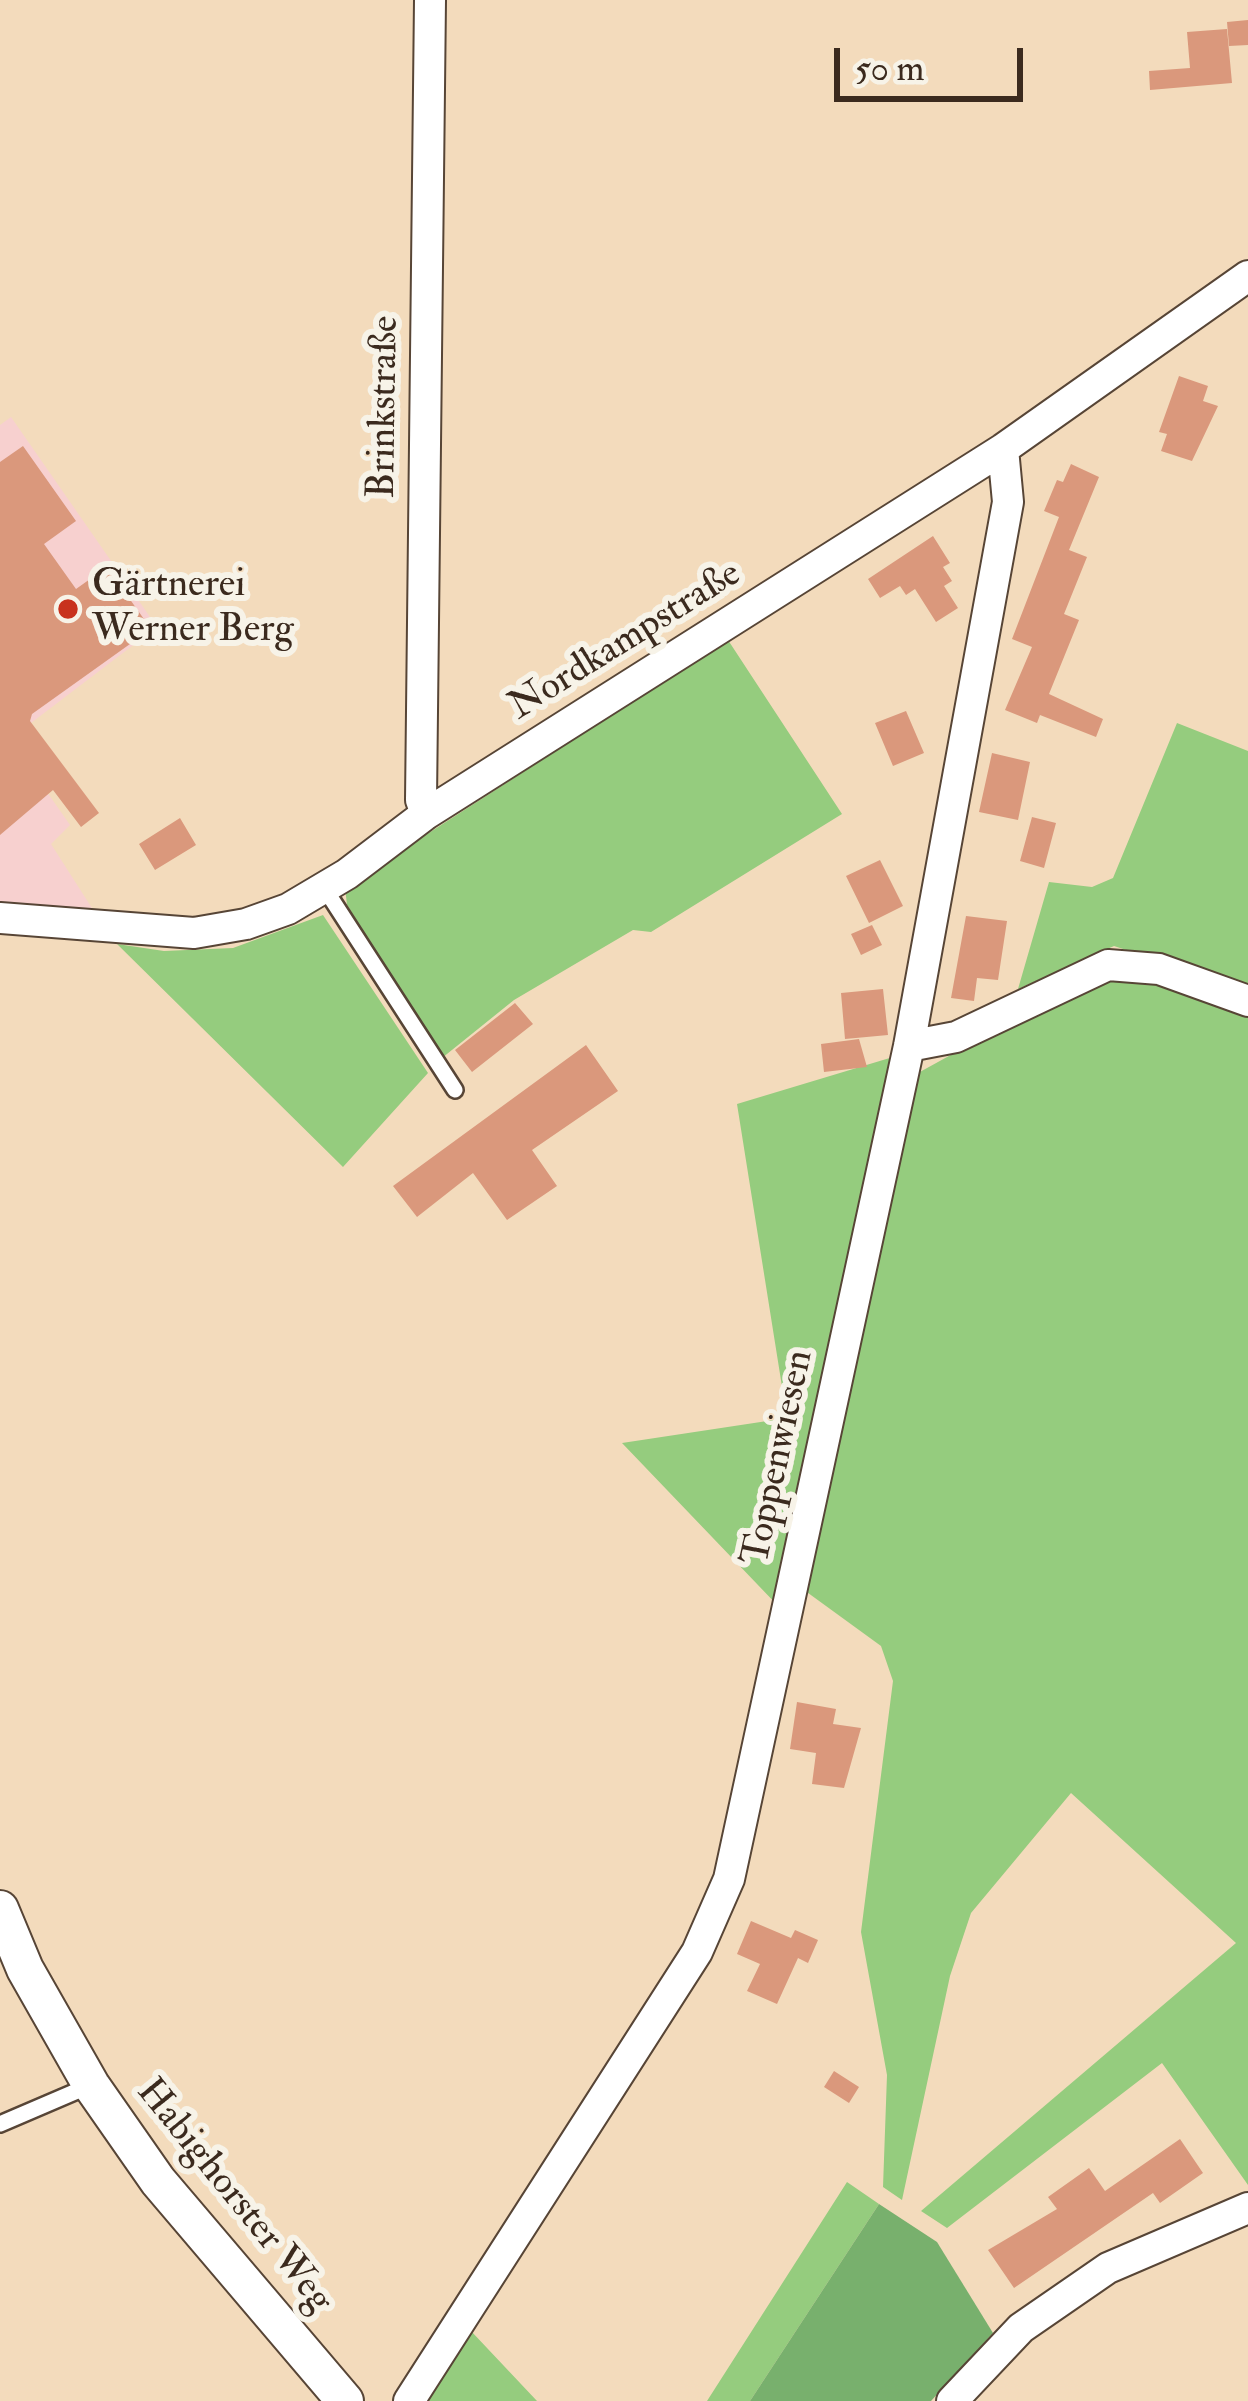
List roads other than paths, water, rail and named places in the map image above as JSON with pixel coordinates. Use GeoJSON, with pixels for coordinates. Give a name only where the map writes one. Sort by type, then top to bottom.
{"type":"FeatureCollection","features":[{"type":"Feature","properties":{"kind":"street","name":"Brinkstraße"},"geometry":{"type":"LineString","coordinates":[[426,814],[421,800],[430,0]]}},
{"type":"Feature","properties":{"kind":"street","name":"Nordkampstraße"},"geometry":{"type":"LineString","coordinates":[[0,918],[194,934],[246,924],[325,889],[426,814],[1003,449],[1248,276]]}},
{"type":"Feature","properties":{"kind":"street","name":"Toppenwiesen"},"geometry":{"type":"LineString","coordinates":[[409,2401],[717,1913],[729,1879],[909,1046],[1007,502],[1003,449]]}},
{"type":"Feature","properties":{"kind":"street"},"geometry":{"type":"LineString","coordinates":[[909,1046],[956,1037],[1108,964],[1159,969],[1248,1001]]}},
{"type":"Feature","properties":{"kind":"street","name":"Habighorster Weg"},"geometry":{"type":"LineString","coordinates":[[0,1909],[25,1969],[91,2085],[158,2181],[345,2401]]}},
{"type":"Feature","properties":{"kind":"street"},"geometry":{"type":"LineString","coordinates":[[952,2401],[1022,2328],[1108,2267],[1248,2208]]}},
{"type":"Feature","properties":{"kind":"lane"},"geometry":{"type":"LineString","coordinates":[[325,889],[455,1090]]}},
{"type":"Feature","properties":{"kind":"lane"},"geometry":{"type":"LineString","coordinates":[[0,2124],[91,2085]]}},
{"type":"Feature","properties":{"kind":"place","name":"Gärtnerei Werner Berg"},"geometry":{"type":"Point","coordinates":[68,609]}}]}
